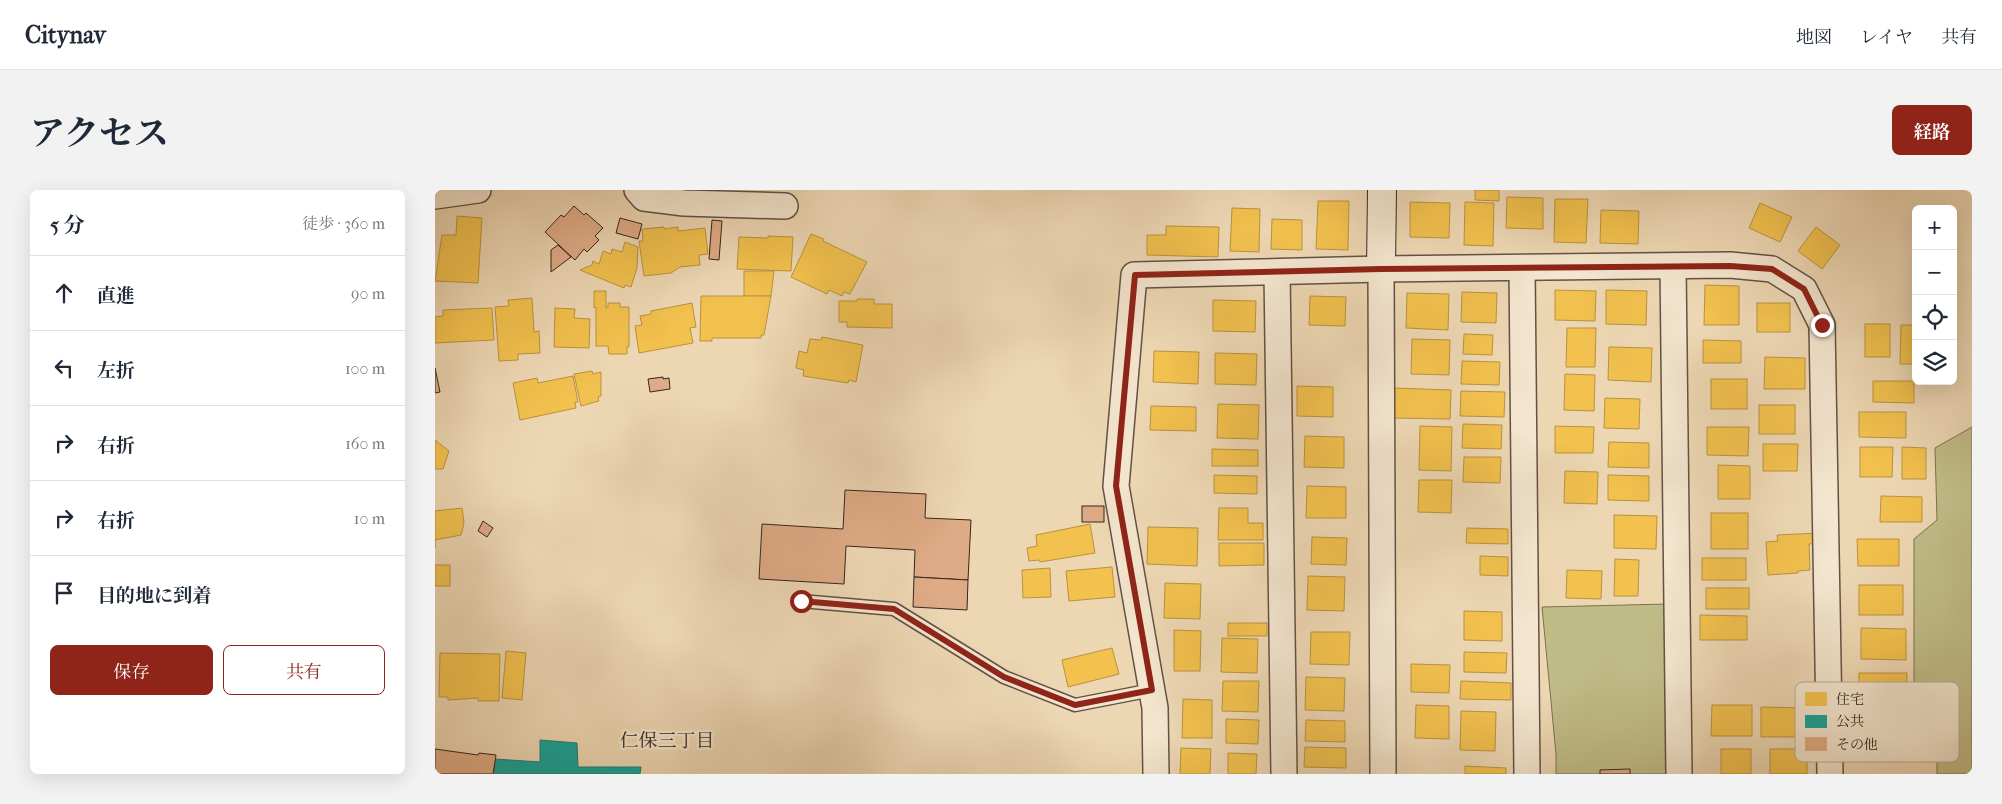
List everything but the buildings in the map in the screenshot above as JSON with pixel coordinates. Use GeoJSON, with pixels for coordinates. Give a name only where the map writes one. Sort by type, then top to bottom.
{"type":"FeatureCollection","features":[{"type":"Feature","properties":{"kind":"street"},"geometry":{"type":"LineString","coordinates":[[435,196],[478,190]]}},
{"type":"Feature","properties":{"kind":"street"},"geometry":{"type":"LineString","coordinates":[[637,190],[644,198],[684,196],[785,206]]}},
{"type":"Feature","properties":{"kind":"street"},"geometry":{"type":"LineString","coordinates":[[1382,190],[1383,774]]}},
{"type":"Feature","properties":{"kind":"street"},"geometry":{"type":"LineString","coordinates":[[1673,266],[1679,774]]}},
{"type":"Feature","properties":{"kind":"street"},"geometry":{"type":"LineString","coordinates":[[1156,774],[1155,708],[1116,486],[1135,275],[1381,269],[1673,266],[1730,266],[1772,269],[1804,289],[1822,325],[1828,682]]}},
{"type":"Feature","properties":{"kind":"street"},"geometry":{"type":"LineString","coordinates":[[1522,268],[1527,774]]}},
{"type":"Feature","properties":{"kind":"street"},"geometry":{"type":"LineString","coordinates":[[1277,272],[1283,774]]}},
{"type":"Feature","properties":{"kind":"lane"},"geometry":{"type":"LineString","coordinates":[[801,601],[894,609],[1004,677],[1075,705],[1152,690]]}},
{"type":"Feature","properties":{"kind":"shaded area"},"geometry":{"type":"Polygon","coordinates":[[[1972,427],[1972,774],[1937,774],[1937,762],[1959,762],[1959,682],[1914,682],[1914,539],[1937,520],[1935,448],[1972,427]]]}},
{"type":"Feature","properties":{"kind":"shaded area"},"geometry":{"type":"Polygon","coordinates":[[[1668,604],[1666,774],[1556,774],[1556,754],[1542,607],[1668,604]]]}},
{"type":"Feature","properties":{"kind":"district","name":"仁保三丁目"},"geometry":{"type":"Point","coordinates":[667,741]}},
{"type":"Feature","properties":{"kind":"route"},"geometry":{"type":"LineString","coordinates":[[801,601],[894,609],[1004,677],[1075,705],[1152,690],[1116,486],[1135,275],[1381,269],[1730,266],[1772,269],[1804,289],[1822,325]]}}]}
